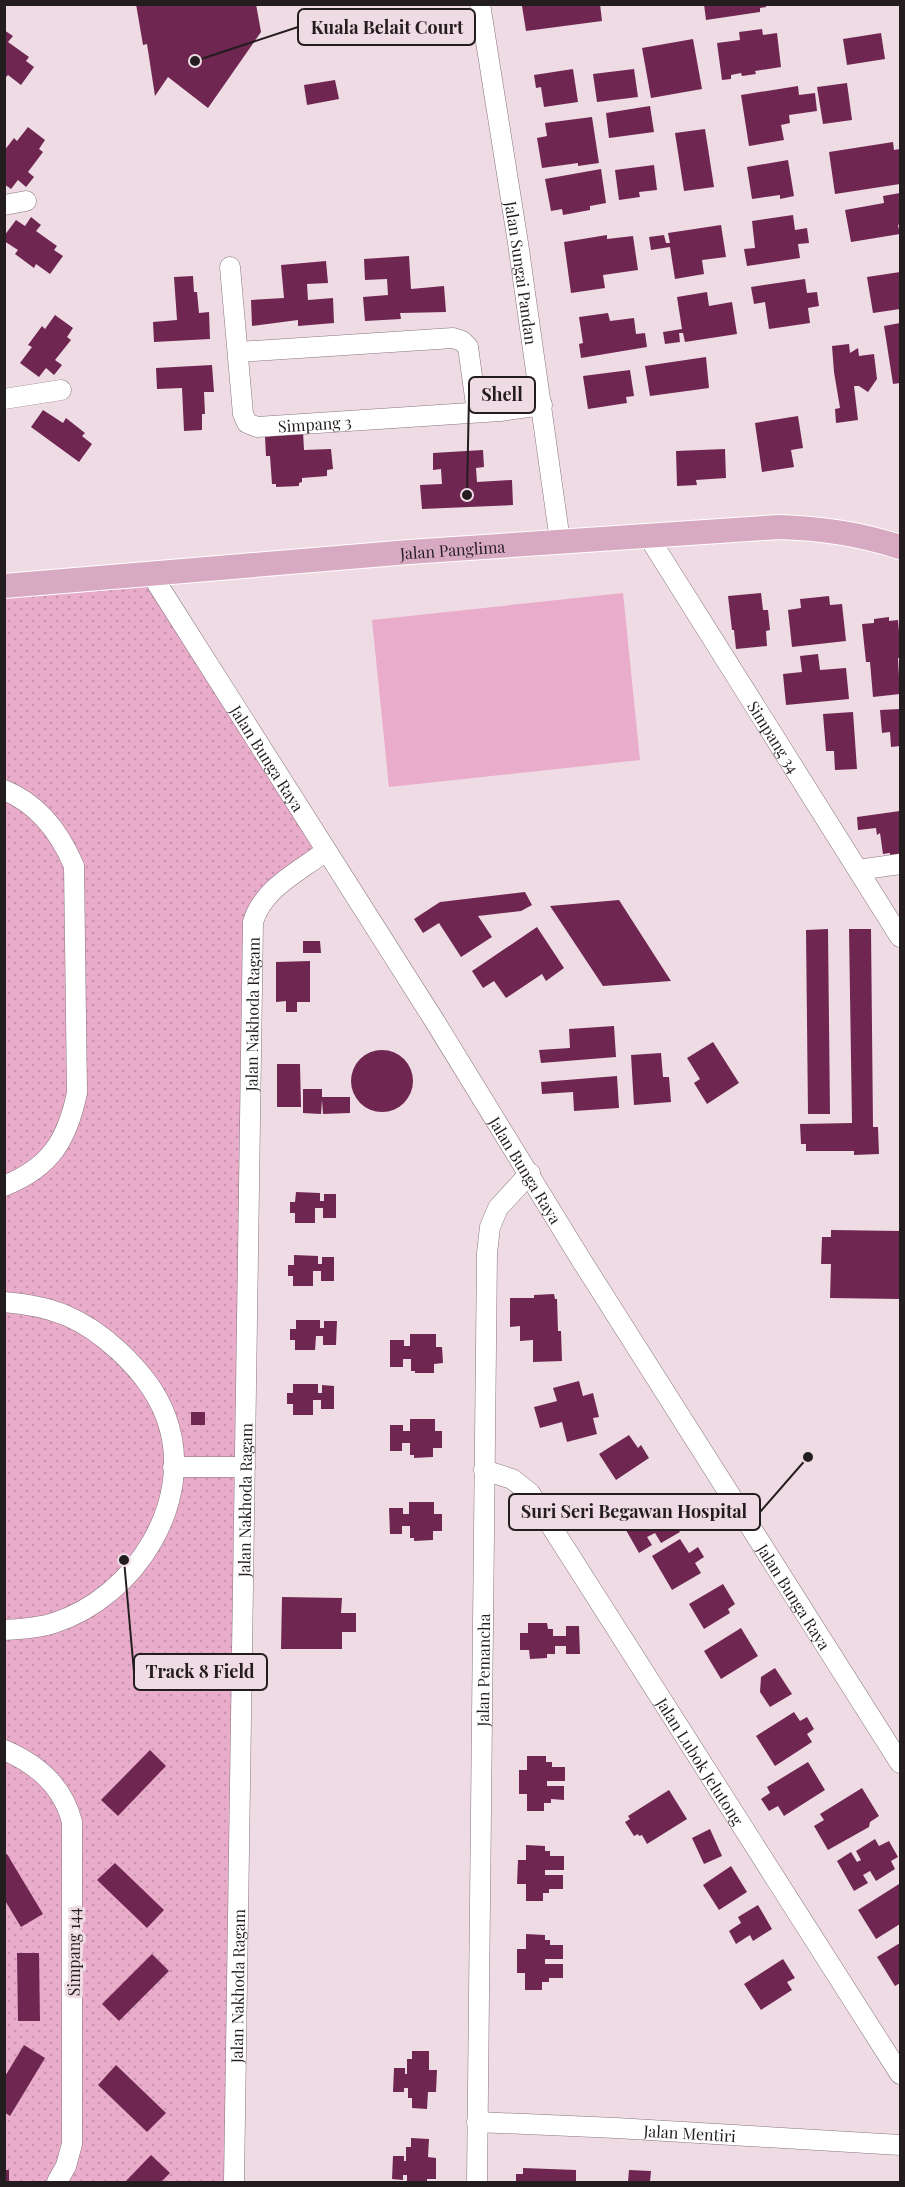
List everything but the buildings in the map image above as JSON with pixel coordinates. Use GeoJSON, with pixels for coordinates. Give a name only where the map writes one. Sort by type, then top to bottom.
{"type":"FeatureCollection","features":[{"type":"Feature","properties":{"kind":"main road","name":"Jalan Panglima"},"geometry":{"type":"LineString","coordinates":[[4,586],[560,541],[798,527],[846,533],[900,547]]}},
{"type":"Feature","properties":{"kind":"street","name":"Jalan Sungai Pandan"},"geometry":{"type":"LineString","coordinates":[[480,4],[542,405],[560,541]]}},
{"type":"Feature","properties":{"kind":"street"},"geometry":{"type":"LineString","coordinates":[[4,205],[26,201]]}},
{"type":"Feature","properties":{"kind":"street","name":"Simpang 3"},"geometry":{"type":"LineString","coordinates":[[230,267],[243,414],[247,423],[257,427],[477,412],[542,405]]}},
{"type":"Feature","properties":{"kind":"street"},"geometry":{"type":"LineString","coordinates":[[238,352],[453,338],[462,341],[468,347],[477,412]]}},
{"type":"Feature","properties":{"kind":"street"},"geometry":{"type":"LineString","coordinates":[[4,399],[61,390]]}},
{"type":"Feature","properties":{"kind":"street","name":"Simpang 34"},"geometry":{"type":"LineString","coordinates":[[648,536],[900,937]]}},
{"type":"Feature","properties":{"kind":"street","name":"Jalan Bunga Raya"},"geometry":{"type":"LineString","coordinates":[[152,574],[530,1173],[580,1258],[900,1762]]}},
{"type":"Feature","properties":{"kind":"street"},"geometry":{"type":"LineString","coordinates":[[4,790],[18,795],[51,824],[66,846],[74,866],[76,1081],[71,1121],[59,1144],[29,1175],[4,1185]]}},
{"type":"Feature","properties":{"kind":"street","name":"Jalan Nakhoda Ragam"},"geometry":{"type":"LineString","coordinates":[[234,2182],[253,922],[258,908],[266,897],[326,851]]}},
{"type":"Feature","properties":{"kind":"street"},"geometry":{"type":"LineString","coordinates":[[858,870],[900,864]]}},
{"type":"Feature","properties":{"kind":"street","name":"Jalan Pemancha"},"geometry":{"type":"LineString","coordinates":[[477,2182],[485,1307],[490,1227],[498,1208],[530,1173]]}},
{"type":"Feature","properties":{"kind":"street"},"geometry":{"type":"LineString","coordinates":[[4,1302],[42,1307],[81,1321],[95,1330],[132,1363],[151,1386],[166,1417],[173,1448],[172,1486],[156,1534],[134,1569],[104,1596],[71,1616],[35,1628],[4,1630]]}},
{"type":"Feature","properties":{"kind":"street"},"geometry":{"type":"LineString","coordinates":[[173,1467],[245,1467]]}},
{"type":"Feature","properties":{"kind":"street","name":"Jalan Lubok Jelutong"},"geometry":{"type":"LineString","coordinates":[[484,1470],[512,1479],[530,1493],[900,2074]]}},
{"type":"Feature","properties":{"kind":"street","name":"Simpang 144"},"geometry":{"type":"LineString","coordinates":[[4,1750],[35,1766],[48,1778],[69,1808],[72,1822],[72,2144],[66,2166],[57,2182]]}},
{"type":"Feature","properties":{"kind":"street","name":"Jalan Mentiri"},"geometry":{"type":"LineString","coordinates":[[477,2122],[900,2145]]}},
{"type":"Feature","properties":{"kind":"shaded area"},"geometry":{"type":"Polygon","coordinates":[[[151,574],[326,851],[262,902],[234,2182],[5,2182],[5,586],[151,574]]]}},
{"type":"Feature","properties":{"kind":"shaded area"},"geometry":{"type":"Polygon","coordinates":[[[623,593],[640,760],[389,787],[372,620],[623,593]]]}},
{"type":"Feature","properties":{"kind":"place","name":"Kuala Belait Court"},"geometry":{"type":"Point","coordinates":[195,61]}},
{"type":"Feature","properties":{"kind":"place","name":"Shell"},"geometry":{"type":"Point","coordinates":[467,495]}},
{"type":"Feature","properties":{"kind":"place","name":"Suri Seri Begawan Hospital"},"geometry":{"type":"Point","coordinates":[808,1457]}},
{"type":"Feature","properties":{"kind":"place","name":"Track 8 Field"},"geometry":{"type":"Point","coordinates":[124,1560]}}]}
